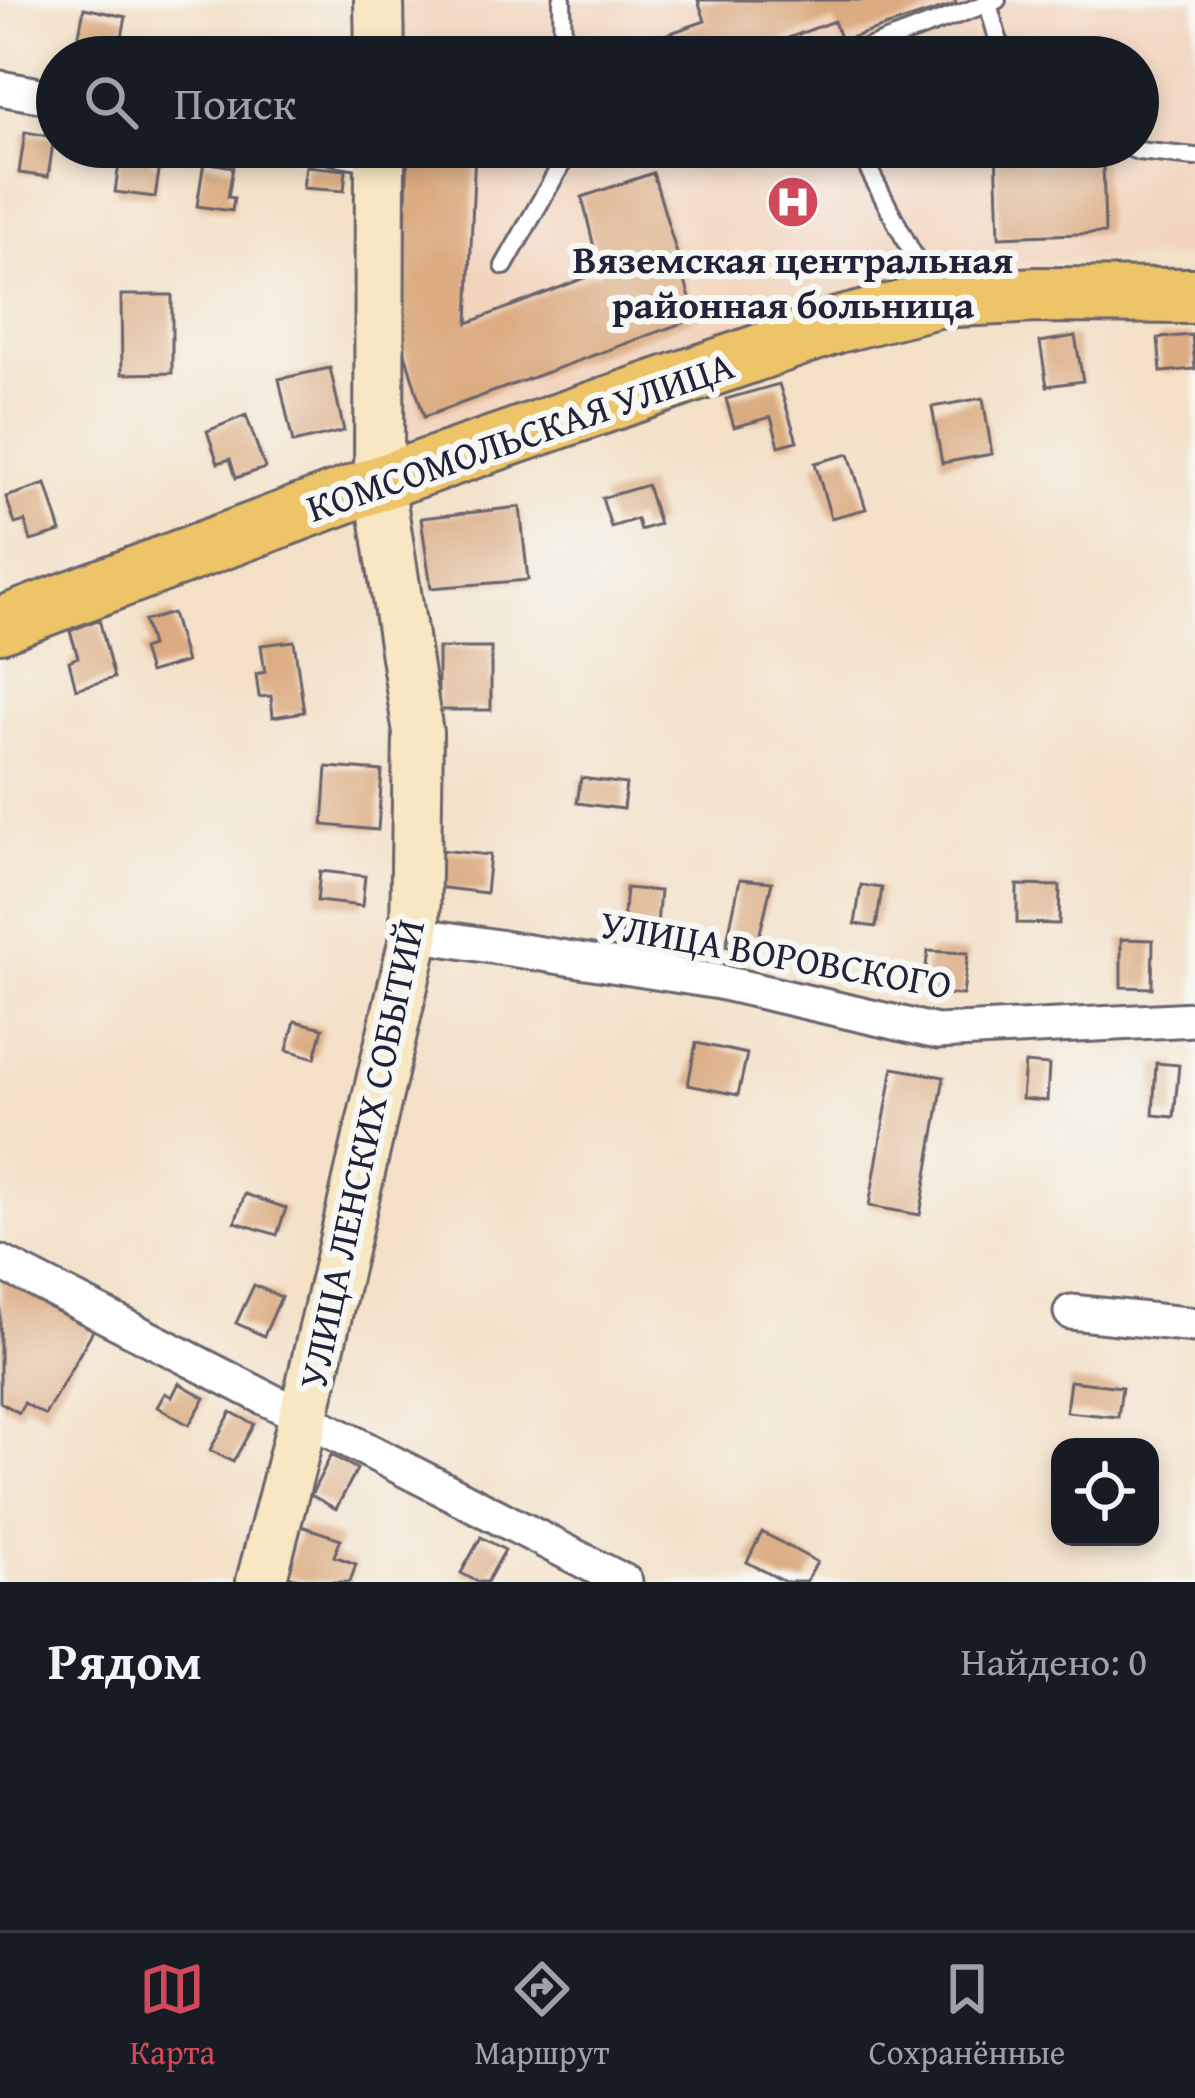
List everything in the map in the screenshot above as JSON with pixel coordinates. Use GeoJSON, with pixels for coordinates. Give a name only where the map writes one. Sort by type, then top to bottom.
{"type":"FeatureCollection","features":[{"type":"Feature","properties":{"kind":"main road","name":"КОМСОМОЛЬСКАЯ УЛИЦА"},"geometry":{"type":"LineString","coordinates":[[0,625],[379,483],[838,325],[937,300],[1195,296]]}},
{"type":"Feature","properties":{"kind":"street"},"geometry":{"type":"LineString","coordinates":[[380,0],[380,36]]}},
{"type":"Feature","properties":{"kind":"street"},"geometry":{"type":"LineString","coordinates":[[0,88],[36,94]]}},
{"type":"Feature","properties":{"kind":"street","name":"УЛИЦА ЛЕНСКИХ СОБЫТИЙ"},"geometry":{"type":"LineString","coordinates":[[261,1582],[415,934],[418,734],[379,483],[380,168]]}},
{"type":"Feature","properties":{"kind":"street","name":"УЛИЦА ВОРОВСКОГО"},"geometry":{"type":"LineString","coordinates":[[415,934],[718,982],[937,1032],[1195,1019]]}},
{"type":"Feature","properties":{"kind":"street"},"geometry":{"type":"LineString","coordinates":[[0,1262],[625,1582]]}},
{"type":"Feature","properties":{"kind":"street"},"geometry":{"type":"LineString","coordinates":[[1071,1312],[1195,1325]]}},
{"type":"Feature","properties":{"kind":"lane"},"geometry":{"type":"LineString","coordinates":[[562,0],[563,36]]}},
{"type":"Feature","properties":{"kind":"lane"},"geometry":{"type":"LineString","coordinates":[[898,36],[991,1],[998,36]]}},
{"type":"Feature","properties":{"kind":"lane"},"geometry":{"type":"LineString","coordinates":[[1159,154],[1195,158]]}},
{"type":"Feature","properties":{"kind":"lane"},"geometry":{"type":"LineString","coordinates":[[504,266],[557,168]]}},
{"type":"Feature","properties":{"kind":"lane"},"geometry":{"type":"LineString","coordinates":[[868,168],[937,300]]}},
{"type":"Feature","properties":{"kind":"shaded area","name":"Вяземская центральная районная больница"},"geometry":{"type":"Polygon","coordinates":[[[393,0],[1195,0],[1195,256],[990,264],[766,315],[445,438],[444,427],[413,439],[391,391],[392,168],[1159,168],[1159,36],[392,36],[393,0]]]}},
{"type":"Feature","properties":{"kind":"building"},"geometry":{"type":"Polygon","coordinates":[[[698,0],[955,0],[956,4],[857,36],[839,36],[834,21],[794,36],[662,36],[705,21],[698,0]]]}},
{"type":"Feature","properties":{"kind":"building"},"geometry":{"type":"Polygon","coordinates":[[[84,8],[126,17],[122,36],[79,36],[84,8]]]}},
{"type":"Feature","properties":{"kind":"building"},"geometry":{"type":"Polygon","coordinates":[[[25,132],[36,134],[36,168],[49,168],[48,177],[19,173],[25,132]]]}},
{"type":"Feature","properties":{"kind":"building"},"geometry":{"type":"Polygon","coordinates":[[[118,168],[160,168],[155,197],[115,192],[118,168]]]}},
{"type":"Feature","properties":{"kind":"building"},"geometry":{"type":"Polygon","coordinates":[[[203,168],[233,168],[228,197],[234,198],[232,211],[197,206],[203,168]]]}},
{"type":"Feature","properties":{"kind":"building"},"geometry":{"type":"Polygon","coordinates":[[[306,168],[346,170],[344,191],[303,188],[306,168]]]}},
{"type":"Feature","properties":{"kind":"building"},"geometry":{"type":"Polygon","coordinates":[[[407,168],[474,168],[468,323],[600,272],[582,197],[653,173],[696,318],[424,417],[401,340],[407,168]]]}},
{"type":"Feature","properties":{"kind":"building"},"geometry":{"type":"Polygon","coordinates":[[[997,168],[1103,168],[1105,233],[999,237],[997,168]]]}},
{"type":"Feature","properties":{"kind":"building"},"geometry":{"type":"Polygon","coordinates":[[[121,295],[172,295],[172,373],[122,374],[121,295]]]}},
{"type":"Feature","properties":{"kind":"building"},"geometry":{"type":"Polygon","coordinates":[[[1192,335],[1195,369],[1161,372],[1158,338],[1192,335]]]}},
{"type":"Feature","properties":{"kind":"building"},"geometry":{"type":"Polygon","coordinates":[[[1075,336],[1083,381],[1047,386],[1040,342],[1075,336]]]}},
{"type":"Feature","properties":{"kind":"building"},"geometry":{"type":"Polygon","coordinates":[[[330,368],[344,431],[293,443],[279,379],[330,368]]]}},
{"type":"Feature","properties":{"kind":"building"},"geometry":{"type":"Polygon","coordinates":[[[779,384],[797,441],[779,446],[771,417],[734,427],[726,399],[779,384]]]}},
{"type":"Feature","properties":{"kind":"building"},"geometry":{"type":"Polygon","coordinates":[[[983,398],[992,454],[942,463],[932,407],[983,398]]]}},
{"type":"Feature","properties":{"kind":"building"},"geometry":{"type":"Polygon","coordinates":[[[246,415],[265,468],[236,478],[230,459],[218,463],[207,431],[246,415]]]}},
{"type":"Feature","properties":{"kind":"building"},"geometry":{"type":"Polygon","coordinates":[[[849,454],[866,509],[831,518],[815,463],[849,454]]]}},
{"type":"Feature","properties":{"kind":"building"},"geometry":{"type":"Polygon","coordinates":[[[46,484],[61,532],[31,541],[25,521],[15,524],[6,497],[46,484]]]}},
{"type":"Feature","properties":{"kind":"building"},"geometry":{"type":"Polygon","coordinates":[[[647,485],[659,524],[640,530],[637,519],[611,527],[602,498],[647,485]]]}},
{"type":"Feature","properties":{"kind":"building"},"geometry":{"type":"Polygon","coordinates":[[[520,507],[528,580],[431,588],[421,518],[520,507]]]}},
{"type":"Feature","properties":{"kind":"building"},"geometry":{"type":"Polygon","coordinates":[[[172,613],[186,662],[149,673],[142,649],[151,646],[144,621],[172,613]]]}},
{"type":"Feature","properties":{"kind":"building"},"geometry":{"type":"Polygon","coordinates":[[[99,619],[114,678],[76,689],[69,661],[78,657],[70,631],[99,619]]]}},
{"type":"Feature","properties":{"kind":"building"},"geometry":{"type":"Polygon","coordinates":[[[294,641],[304,712],[273,717],[271,696],[259,697],[256,674],[265,672],[261,645],[294,641]]]}},
{"type":"Feature","properties":{"kind":"building"},"geometry":{"type":"Polygon","coordinates":[[[438,648],[491,648],[491,710],[438,710],[438,648]]]}},
{"type":"Feature","properties":{"kind":"building"},"geometry":{"type":"Polygon","coordinates":[[[327,767],[382,771],[378,830],[323,825],[327,767]]]}},
{"type":"Feature","properties":{"kind":"building"},"geometry":{"type":"Polygon","coordinates":[[[581,778],[626,784],[623,809],[577,803],[581,778]]]}},
{"type":"Feature","properties":{"kind":"building"},"geometry":{"type":"Polygon","coordinates":[[[440,850],[490,855],[486,893],[436,887],[440,850]]]}},
{"type":"Feature","properties":{"kind":"building"},"geometry":{"type":"Polygon","coordinates":[[[320,871],[365,876],[362,906],[317,901],[320,871]]]}},
{"type":"Feature","properties":{"kind":"building"},"geometry":{"type":"Polygon","coordinates":[[[740,879],[772,882],[756,950],[726,946],[740,879]]]}},
{"type":"Feature","properties":{"kind":"building"},"geometry":{"type":"Polygon","coordinates":[[[861,885],[882,888],[876,927],[855,924],[861,885]]]}},
{"type":"Feature","properties":{"kind":"building"},"geometry":{"type":"Polygon","coordinates":[[[1017,885],[1060,886],[1059,924],[1017,923],[1017,885]]]}},
{"type":"Feature","properties":{"kind":"building"},"geometry":{"type":"Polygon","coordinates":[[[626,888],[660,891],[656,936],[622,934],[626,888]]]}},
{"type":"Feature","properties":{"kind":"building"},"geometry":{"type":"Polygon","coordinates":[[[1121,939],[1153,940],[1152,988],[1121,987],[1121,939]]]}},
{"type":"Feature","properties":{"kind":"building"},"geometry":{"type":"Polygon","coordinates":[[[928,951],[968,953],[963,995],[922,994],[928,951]]]}},
{"type":"Feature","properties":{"kind":"building"},"geometry":{"type":"Polygon","coordinates":[[[295,1021],[323,1028],[315,1058],[287,1050],[295,1021]]]}},
{"type":"Feature","properties":{"kind":"building"},"geometry":{"type":"Polygon","coordinates":[[[696,1043],[747,1054],[738,1095],[688,1085],[696,1043]]]}},
{"type":"Feature","properties":{"kind":"building"},"geometry":{"type":"Polygon","coordinates":[[[1025,1063],[1049,1065],[1047,1101],[1022,1099],[1025,1063]]]}},
{"type":"Feature","properties":{"kind":"building"},"geometry":{"type":"Polygon","coordinates":[[[1156,1063],[1179,1065],[1174,1117],[1153,1115],[1156,1063]]]}},
{"type":"Feature","properties":{"kind":"building"},"geometry":{"type":"Polygon","coordinates":[[[893,1068],[944,1077],[920,1215],[869,1206],[893,1068]]]}},
{"type":"Feature","properties":{"kind":"building"},"geometry":{"type":"Polygon","coordinates":[[[245,1194],[286,1208],[277,1235],[235,1222],[245,1194]]]}},
{"type":"Feature","properties":{"kind":"building"},"geometry":{"type":"Polygon","coordinates":[[[0,1272],[95,1327],[45,1415],[24,1403],[19,1413],[0,1402],[0,1272]]]}},
{"type":"Feature","properties":{"kind":"building"},"geometry":{"type":"Polygon","coordinates":[[[254,1285],[281,1297],[264,1336],[236,1323],[254,1285]]]}},
{"type":"Feature","properties":{"kind":"building"},"geometry":{"type":"Polygon","coordinates":[[[1070,1381],[1122,1387],[1118,1417],[1066,1412],[1070,1381]]]}},
{"type":"Feature","properties":{"kind":"building"},"geometry":{"type":"Polygon","coordinates":[[[179,1383],[205,1398],[189,1425],[157,1407],[165,1393],[172,1397],[179,1383]]]}},
{"type":"Feature","properties":{"kind":"building"},"geometry":{"type":"Polygon","coordinates":[[[231,1412],[254,1424],[233,1462],[210,1450],[231,1412]]]}},
{"type":"Feature","properties":{"kind":"building"},"geometry":{"type":"Polygon","coordinates":[[[331,1455],[357,1469],[336,1509],[311,1495],[331,1455]]]}},
{"type":"Feature","properties":{"kind":"building"},"geometry":{"type":"Polygon","coordinates":[[[301,1526],[341,1539],[334,1556],[356,1564],[350,1582],[307,1582],[285,1575],[301,1526]]]}},
{"type":"Feature","properties":{"kind":"building"},"geometry":{"type":"Polygon","coordinates":[[[762,1532],[817,1562],[806,1582],[785,1582],[747,1562],[762,1532]]]}},
{"type":"Feature","properties":{"kind":"building"},"geometry":{"type":"Polygon","coordinates":[[[481,1537],[505,1550],[487,1582],[461,1573],[481,1537]]]}},
{"type":"Feature","properties":{"kind":"place","name":"Вяземская центральная районная больница"},"geometry":{"type":"Point","coordinates":[793,202]}}]}
